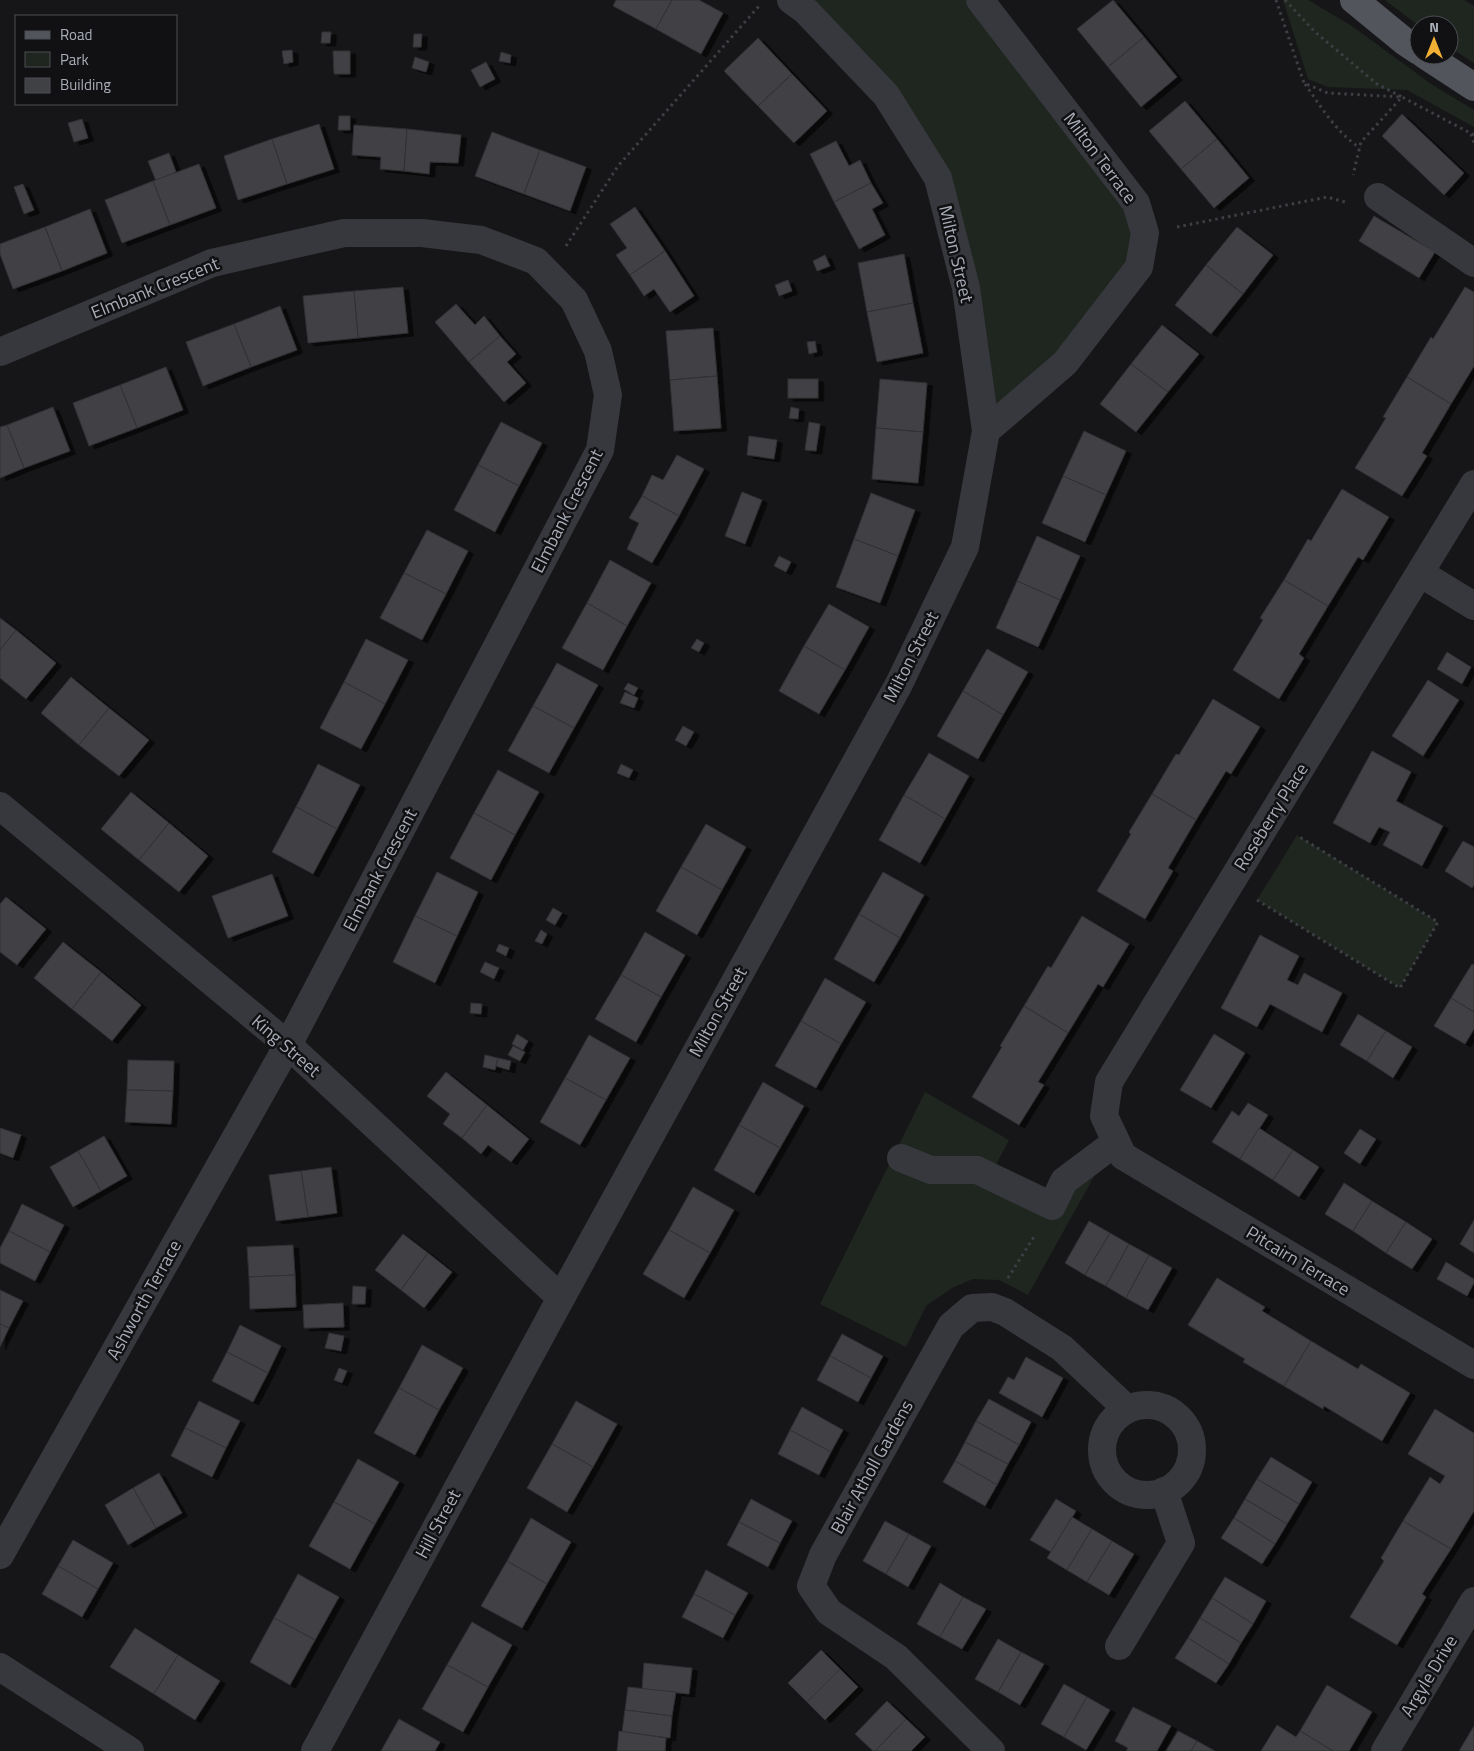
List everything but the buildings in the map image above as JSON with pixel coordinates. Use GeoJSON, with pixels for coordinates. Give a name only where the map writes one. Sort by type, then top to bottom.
{"type":"FeatureCollection","features":[{"type":"Feature","properties":{"kind":"main road"},"geometry":{"type":"LineString","coordinates":[[1354,0],[1409,44]]}},
{"type":"Feature","properties":{"kind":"main road"},"geometry":{"type":"LineString","coordinates":[[1440,65],[1474,87]]}},
{"type":"Feature","properties":{"kind":"street","name":"Milton Street"},"geometry":{"type":"LineString","coordinates":[[561,1298],[899,684],[965,547],[986,431],[966,288],[938,178],[886,95],[806,11],[790,0]]}},
{"type":"Feature","properties":{"kind":"street","name":"Milton Terrace"},"geometry":{"type":"LineString","coordinates":[[980,0],[1136,203],[1145,233],[1139,267],[1065,363],[986,431]]}},
{"type":"Feature","properties":{"kind":"street"},"geometry":{"type":"LineString","coordinates":[[1378,198],[1474,263]]}},
{"type":"Feature","properties":{"kind":"street","name":"Elmbank Crescent"},"geometry":{"type":"LineString","coordinates":[[0,352],[212,263],[344,233],[422,233],[481,240],[536,261],[574,300],[598,351],[608,395],[600,450],[288,1045]]}},
{"type":"Feature","properties":{"kind":"street","name":"Roseberry Place"},"geometry":{"type":"LineString","coordinates":[[1119,1149],[1104,1116],[1108,1082],[1474,484]]}},
{"type":"Feature","properties":{"kind":"street"},"geometry":{"type":"LineString","coordinates":[[1420,573],[1474,606]]}},
{"type":"Feature","properties":{"kind":"street","name":"King Street"},"geometry":{"type":"LineString","coordinates":[[0,806],[288,1045],[561,1298]]}},
{"type":"Feature","properties":{"kind":"street","name":"Ashworth Terrace"},"geometry":{"type":"LineString","coordinates":[[0,1555],[288,1045]]}},
{"type":"Feature","properties":{"kind":"street"},"geometry":{"type":"LineString","coordinates":[[901,1158],[931,1170],[977,1170],[1052,1206],[1064,1181],[1119,1149]]}},
{"type":"Feature","properties":{"kind":"street","name":"Pitcairn Terrace"},"geometry":{"type":"LineString","coordinates":[[1119,1149],[1474,1366]]}},
{"type":"Feature","properties":{"kind":"street","name":"Hill Street"},"geometry":{"type":"LineString","coordinates":[[315,1751],[561,1298]]}},
{"type":"Feature","properties":{"kind":"street"},"geometry":{"type":"LineString","coordinates":[[992,1307],[1005,1312],[1062,1348],[1126,1408]]}},
{"type":"Feature","properties":{"kind":"street","name":"Blair Atholl Gardens"},"geometry":{"type":"LineString","coordinates":[[991,1751],[896,1657],[828,1612],[811,1586],[823,1555],[951,1326],[972,1308],[992,1307]]}},
{"type":"Feature","properties":{"kind":"street"},"geometry":{"type":"LineString","coordinates":[[1142,1404],[1157,1405],[1172,1411],[1183,1422],[1191,1436],[1193,1452],[1189,1468],[1181,1481],[1169,1490],[1164,1491],[1141,1495],[1127,1491],[1115,1482],[1106,1471],[1102,1457],[1102,1442],[1106,1429],[1115,1417],[1126,1408],[1142,1404]]}},
{"type":"Feature","properties":{"kind":"street"},"geometry":{"type":"LineString","coordinates":[[1119,1646],[1181,1543],[1164,1491]]}},
{"type":"Feature","properties":{"kind":"street","name":"Argyle Drive"},"geometry":{"type":"LineString","coordinates":[[1385,1751],[1474,1601]]}},
{"type":"Feature","properties":{"kind":"street"},"geometry":{"type":"LineString","coordinates":[[0,1667],[130,1751]]}},
{"type":"Feature","properties":{"kind":"path"},"geometry":{"type":"LineString","coordinates":[[548,273],[618,166],[765,0]]}},
{"type":"Feature","properties":{"kind":"path"},"geometry":{"type":"LineString","coordinates":[[1276,0],[1304,83],[1331,122],[1349,141],[1360,148]]}},
{"type":"Feature","properties":{"kind":"path"},"geometry":{"type":"LineString","coordinates":[[1285,0],[1316,32],[1377,84],[1472,134],[1474,143]]}},
{"type":"Feature","properties":{"kind":"path"},"geometry":{"type":"LineString","coordinates":[[1304,83],[1328,93],[1402,97]]}},
{"type":"Feature","properties":{"kind":"path"},"geometry":{"type":"LineString","coordinates":[[1350,184],[1361,142],[1402,97]]}},
{"type":"Feature","properties":{"kind":"path"},"geometry":{"type":"LineString","coordinates":[[1145,233],[1327,197],[1346,202],[1348,193]]}},
{"type":"Feature","properties":{"kind":"path"},"geometry":{"type":"LineString","coordinates":[[1230,883],[1400,988],[1438,922],[1270,819]]}},
{"type":"Feature","properties":{"kind":"path"},"geometry":{"type":"LineString","coordinates":[[992,1307],[1052,1206]]}},
{"type":"Feature","properties":{"kind":"green space"},"geometry":{"type":"Polygon","coordinates":[[[791,0],[980,0],[1136,203],[1139,267],[986,431],[938,178],[791,0]]]}},
{"type":"Feature","properties":{"kind":"green space"},"geometry":{"type":"Polygon","coordinates":[[[1283,0],[1308,0],[1352,26],[1431,84],[1474,110],[1474,127],[1407,90],[1328,87],[1308,79],[1283,0]]]}},
{"type":"Feature","properties":{"kind":"green space"},"geometry":{"type":"Polygon","coordinates":[[[1385,0],[1464,0],[1474,6],[1474,63],[1459,53],[1459,15],[1409,15],[1409,18],[1385,0]]]}},
{"type":"Feature","properties":{"kind":"green space"},"geometry":{"type":"Polygon","coordinates":[[[1297,835],[1438,922],[1400,988],[1257,900],[1297,835]]]}},
{"type":"Feature","properties":{"kind":"green space"},"geometry":{"type":"Polygon","coordinates":[[[925,1092],[1009,1140],[986,1184],[1053,1219],[1088,1168],[1096,1173],[1028,1295],[999,1280],[973,1279],[952,1288],[926,1306],[906,1347],[820,1304],[925,1092]]]}}]}
